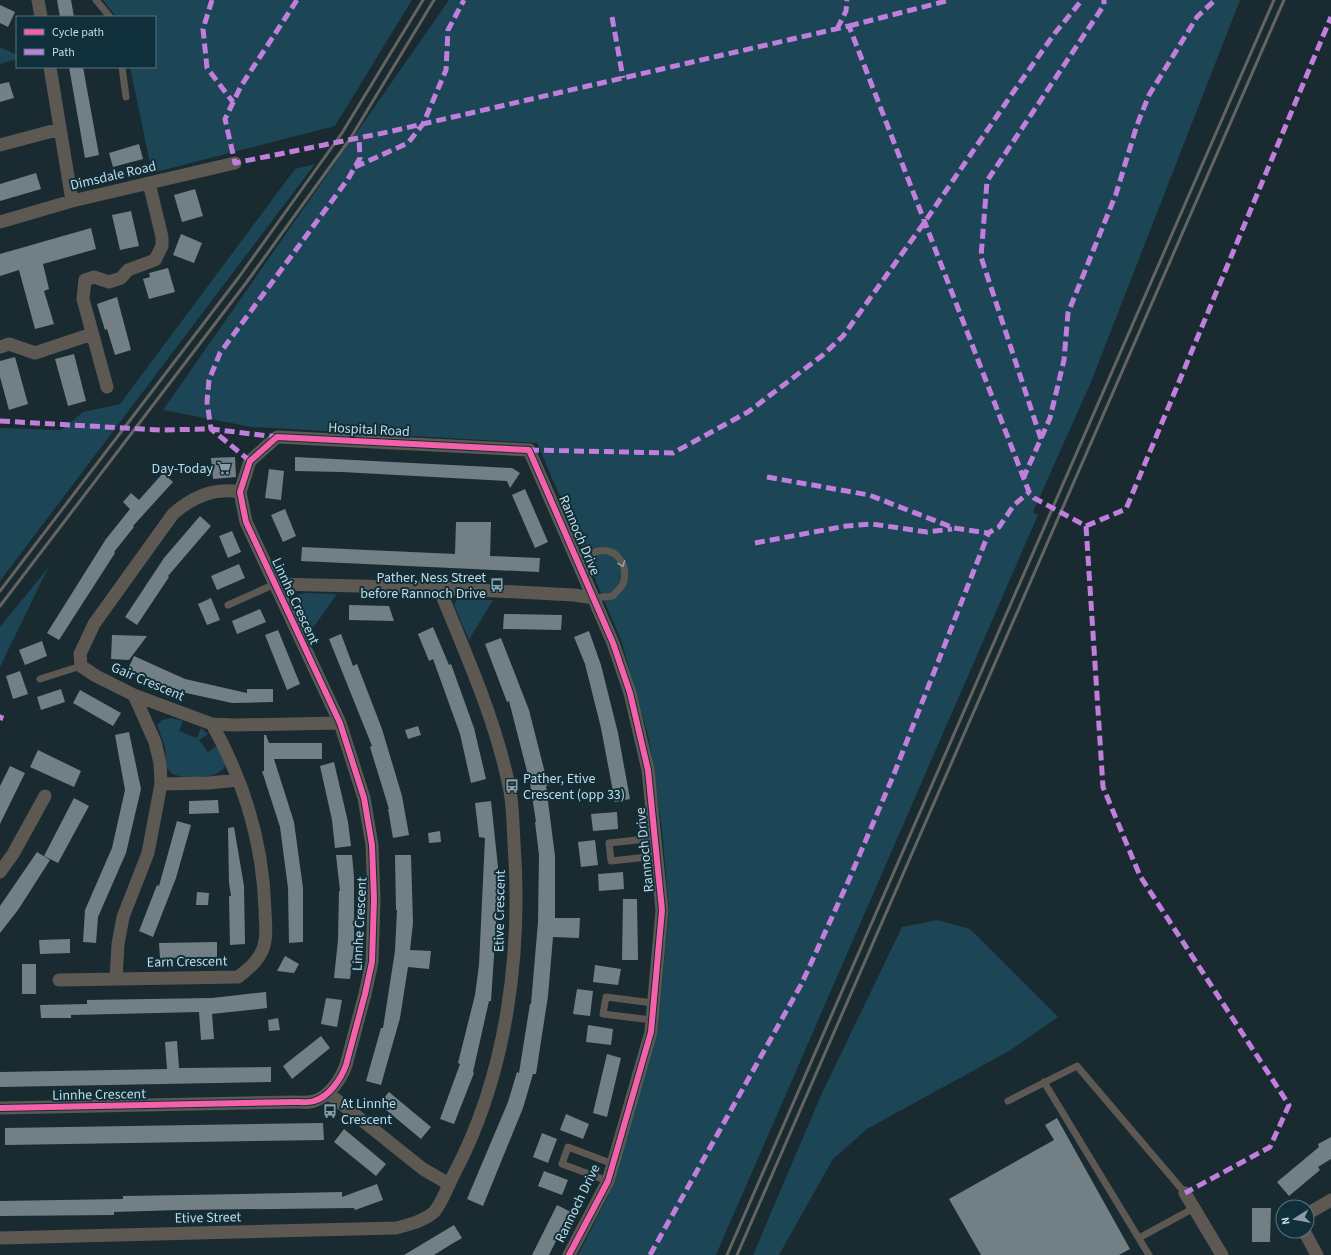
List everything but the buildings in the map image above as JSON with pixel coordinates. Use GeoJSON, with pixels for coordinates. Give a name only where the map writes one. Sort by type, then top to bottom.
{"type":"FeatureCollection","features":[{"type":"Feature","properties":{"kind":"street"},"geometry":{"type":"LineString","coordinates":[[38,0],[41,16]]}},
{"type":"Feature","properties":{"kind":"street"},"geometry":{"type":"LineString","coordinates":[[50,68],[72,201]]}},
{"type":"Feature","properties":{"kind":"street"},"geometry":{"type":"LineString","coordinates":[[0,145],[60,129]]}},
{"type":"Feature","properties":{"kind":"street","name":"Dimsdale Road"},"geometry":{"type":"LineString","coordinates":[[0,222],[72,201],[235,164]]}},
{"type":"Feature","properties":{"kind":"street"},"geometry":{"type":"LineString","coordinates":[[107,387],[83,299],[85,280],[94,277],[110,282],[122,278],[128,270],[155,260],[162,246],[162,237],[149,184]]}},
{"type":"Feature","properties":{"kind":"street"},"geometry":{"type":"LineString","coordinates":[[0,347],[9,344],[35,353],[92,334]]}},
{"type":"Feature","properties":{"kind":"street","name":"Hospital Road"},"geometry":{"type":"LineString","coordinates":[[240,492],[250,461],[277,437],[529,450]]}},
{"type":"Feature","properties":{"kind":"street","name":"Rannoch Drive"},"geometry":{"type":"LineString","coordinates":[[529,450],[614,643],[639,729],[648,770],[662,910],[651,1032],[608,1181],[569,1255]]}},
{"type":"Feature","properties":{"kind":"street"},"geometry":{"type":"LineString","coordinates":[[81,666],[80,654],[94,624],[173,514],[186,502],[201,495],[226,489],[240,492]]}},
{"type":"Feature","properties":{"kind":"street","name":"Linnhe Crescent"},"geometry":{"type":"LineString","coordinates":[[0,1108],[314,1102],[328,1093],[342,1075],[365,994],[372,962],[374,899],[372,845],[364,798],[340,722],[246,522],[240,492]]}},
{"type":"Feature","properties":{"kind":"street"},"geometry":{"type":"LineString","coordinates":[[275,584],[439,588],[574,595],[594,598]]}},
{"type":"Feature","properties":{"kind":"street","name":"Etive Crescent"},"geometry":{"type":"LineString","coordinates":[[415,1223],[434,1211],[467,1149],[480,1115],[504,1029],[516,937],[517,887],[510,794],[498,740],[483,696],[439,588]]}},
{"type":"Feature","properties":{"kind":"street","name":"Gair Crescent"},"geometry":{"type":"LineString","coordinates":[[81,666],[96,676],[134,695],[212,724],[235,725],[340,722]]}},
{"type":"Feature","properties":{"kind":"street"},"geometry":{"type":"LineString","coordinates":[[116,979],[118,944],[123,917],[148,853],[161,784],[160,763],[155,742],[134,695]]}},
{"type":"Feature","properties":{"kind":"street","name":"Earn Crescent"},"geometry":{"type":"LineString","coordinates":[[59,980],[238,977],[251,967],[261,953],[265,941],[264,882],[255,829],[229,754],[212,724]]}},
{"type":"Feature","properties":{"kind":"street"},"geometry":{"type":"LineString","coordinates":[[161,784],[209,783],[238,780]]}},
{"type":"Feature","properties":{"kind":"street"},"geometry":{"type":"LineString","coordinates":[[0,872],[13,854],[45,796]]}},
{"type":"Feature","properties":{"kind":"street"},"geometry":{"type":"LineString","coordinates":[[328,1093],[422,1169],[449,1184]]}},
{"type":"Feature","properties":{"kind":"street"},"geometry":{"type":"LineString","coordinates":[[1185,1193],[1222,1255]]}},
{"type":"Feature","properties":{"kind":"street"},"geometry":{"type":"LineString","coordinates":[[1315,1209],[1331,1200]]}},
{"type":"Feature","properties":{"kind":"street","name":"Etive Street"},"geometry":{"type":"LineString","coordinates":[[0,1238],[396,1228],[415,1223]]}},
{"type":"Feature","properties":{"kind":"street"},"geometry":{"type":"LineString","coordinates":[[1308,1239],[1317,1255]]}},
{"type":"Feature","properties":{"kind":"lane"},"geometry":{"type":"LineString","coordinates":[[96,0],[109,16]]}},
{"type":"Feature","properties":{"kind":"lane"},"geometry":{"type":"LineString","coordinates":[[122,68],[126,97]]}},
{"type":"Feature","properties":{"kind":"lane"},"geometry":{"type":"LineString","coordinates":[[580,564],[589,555],[598,551],[612,552],[618,556],[622,562],[626,574],[622,586],[613,596],[594,598]]}},
{"type":"Feature","properties":{"kind":"lane","name":"Linnhe Crescent"},"geometry":{"type":"LineString","coordinates":[[228,605],[275,584]]}},
{"type":"Feature","properties":{"kind":"lane"},"geometry":{"type":"LineString","coordinates":[[40,679],[81,666]]}},
{"type":"Feature","properties":{"kind":"lane"},"geometry":{"type":"LineString","coordinates":[[656,838],[609,843],[611,861],[657,856]]}},
{"type":"Feature","properties":{"kind":"lane"},"geometry":{"type":"LineString","coordinates":[[652,1020],[603,1014],[606,997],[654,1003]]}},
{"type":"Feature","properties":{"kind":"lane"},"geometry":{"type":"LineString","coordinates":[[1008,1101],[1076,1066],[1185,1193]]}},
{"type":"Feature","properties":{"kind":"lane"},"geometry":{"type":"LineString","coordinates":[[1044,1082],[1149,1255]]}},
{"type":"Feature","properties":{"kind":"lane"},"geometry":{"type":"LineString","coordinates":[[608,1181],[562,1164],[568,1148],[613,1164]]}},
{"type":"Feature","properties":{"kind":"lane"},"geometry":{"type":"LineString","coordinates":[[1139,1238],[1194,1208]]}},
{"type":"Feature","properties":{"kind":"shaded area"},"geometry":{"type":"Polygon","coordinates":[[[103,0],[412,0],[335,126],[152,173],[130,68],[156,68],[156,16],[115,16],[103,0]]]}},
{"type":"Feature","properties":{"kind":"shaded area"},"geometry":{"type":"Polygon","coordinates":[[[449,0],[1240,0],[1091,382],[1033,512],[1038,515],[716,1255],[578,1255],[609,1194],[658,1030],[669,910],[662,830],[649,739],[621,640],[537,443],[252,427],[163,410],[449,0]]]}},
{"type":"Feature","properties":{"kind":"shaded area"},"geometry":{"type":"Polygon","coordinates":[[[0,47],[16,55],[16,59],[0,64],[0,47]]]}},
{"type":"Feature","properties":{"kind":"shaded area"},"geometry":{"type":"Polygon","coordinates":[[[315,164],[0,581],[0,428],[61,430],[83,412],[120,404],[295,169],[315,164]]]}},
{"type":"Feature","properties":{"kind":"shaded area"},"geometry":{"type":"Polygon","coordinates":[[[48,568],[0,667],[0,627],[48,568]]]}},
{"type":"Feature","properties":{"kind":"shaded area"},"geometry":{"type":"Polygon","coordinates":[[[305,593],[337,594],[311,631],[295,598],[298,595],[305,593]]]}},
{"type":"Feature","properties":{"kind":"shaded area"},"geometry":{"type":"Polygon","coordinates":[[[457,600],[493,600],[469,640],[454,605],[457,600]]]}},
{"type":"Feature","properties":{"kind":"shaded area"},"geometry":{"type":"Polygon","coordinates":[[[171,718],[183,721],[179,731],[197,738],[201,728],[208,734],[199,740],[208,752],[217,746],[224,760],[225,767],[220,772],[200,778],[172,774],[167,768],[165,747],[157,725],[162,720],[171,718]]]}},
{"type":"Feature","properties":{"kind":"shaded area"},"geometry":{"type":"Polygon","coordinates":[[[937,920],[970,929],[1058,1017],[1009,1051],[867,1129],[833,1159],[779,1255],[753,1255],[822,1093],[902,927],[937,920]]]}},
{"type":"Feature","properties":{"kind":"railway"},"geometry":{"type":"LineString","coordinates":[[0,591],[239,277],[342,133],[423,0]]}},
{"type":"Feature","properties":{"kind":"railway"},"geometry":{"type":"LineString","coordinates":[[0,606],[246,283],[350,139],[434,0]]}},
{"type":"Feature","properties":{"kind":"railway"},"geometry":{"type":"LineString","coordinates":[[727,1255],[1274,0]]}},
{"type":"Feature","properties":{"kind":"railway"},"geometry":{"type":"LineString","coordinates":[[737,1255],[1284,0]]}},
{"type":"Feature","properties":{"kind":"marked path"},"geometry":{"type":"LineString","coordinates":[[212,0],[203,29],[207,68],[233,102]]}},
{"type":"Feature","properties":{"kind":"marked path"},"geometry":{"type":"LineString","coordinates":[[297,0],[241,86],[225,119],[235,163],[388,132],[849,26],[1029,492],[1034,498],[1086,526]]}},
{"type":"Feature","properties":{"kind":"marked path"},"geometry":{"type":"LineString","coordinates":[[355,167],[408,143],[423,124],[446,70],[448,30],[464,0]]}},
{"type":"Feature","properties":{"kind":"marked path"},"geometry":{"type":"LineString","coordinates":[[837,29],[846,11],[847,0]]}},
{"type":"Feature","properties":{"kind":"marked path"},"geometry":{"type":"LineString","coordinates":[[849,26],[950,0]]}},
{"type":"Feature","properties":{"kind":"marked path"},"geometry":{"type":"LineString","coordinates":[[529,450],[673,453],[748,412],[823,355],[843,336],[924,223],[1055,33],[1082,0]]}},
{"type":"Feature","properties":{"kind":"marked path"},"geometry":{"type":"LineString","coordinates":[[1041,439],[981,257],[987,181],[1104,5],[1104,0]]}},
{"type":"Feature","properties":{"kind":"marked path"},"geometry":{"type":"LineString","coordinates":[[1023,479],[1050,418],[1064,360],[1068,313],[1116,194],[1137,125],[1149,95],[1197,17],[1215,0]]}},
{"type":"Feature","properties":{"kind":"marked path"},"geometry":{"type":"LineString","coordinates":[[612,17],[623,78]]}},
{"type":"Feature","properties":{"kind":"marked path"},"geometry":{"type":"LineString","coordinates":[[1086,526],[1126,509],[1331,17]]}},
{"type":"Feature","properties":{"kind":"marked path"},"geometry":{"type":"LineString","coordinates":[[250,461],[211,429],[207,402],[209,380],[220,353],[348,179],[360,158],[359,138]]}},
{"type":"Feature","properties":{"kind":"marked path"},"geometry":{"type":"LineString","coordinates":[[0,421],[160,430],[211,429],[277,437]]}},
{"type":"Feature","properties":{"kind":"marked path"},"geometry":{"type":"LineString","coordinates":[[767,477],[869,495],[954,528],[988,533],[999,527],[1014,505],[1029,492]]}},
{"type":"Feature","properties":{"kind":"marked path"},"geometry":{"type":"LineString","coordinates":[[755,543],[846,526],[872,524],[927,532],[952,529]]}},
{"type":"Feature","properties":{"kind":"marked path"},"geometry":{"type":"LineString","coordinates":[[1086,526],[1103,787],[1140,876],[1289,1105],[1270,1147],[1185,1193]]}},
{"type":"Feature","properties":{"kind":"marked path"},"geometry":{"type":"LineString","coordinates":[[650,1255],[802,983],[848,882],[894,774],[989,532]]}},
{"type":"Feature","properties":{"kind":"marked path"},"geometry":{"type":"LineString","coordinates":[[0,720],[2,715]]}},
{"type":"Feature","properties":{"kind":"cycle path"},"geometry":{"type":"LineString","coordinates":[[0,1108],[312,1102],[325,1096],[334,1087],[346,1065],[372,962],[374,899],[372,845],[364,798],[340,723],[246,522],[240,492],[250,461],[277,437],[529,450],[613,643],[630,693],[648,770],[662,910],[651,1032],[608,1181],[569,1255]]}},
{"type":"Feature","properties":{"kind":"place","name":"Day-Today"},"geometry":{"type":"Point","coordinates":[224,468]}},
{"type":"Feature","properties":{"kind":"place","name":"Pather, Ness Street before Rannoch Drive"},"geometry":{"type":"Point","coordinates":[497,585]}},
{"type":"Feature","properties":{"kind":"place","name":"Pather, Etive Crescent (opp 33)"},"geometry":{"type":"Point","coordinates":[512,786]}},
{"type":"Feature","properties":{"kind":"place","name":"At Linnhe Crescent"},"geometry":{"type":"Point","coordinates":[330,1111]}}]}
